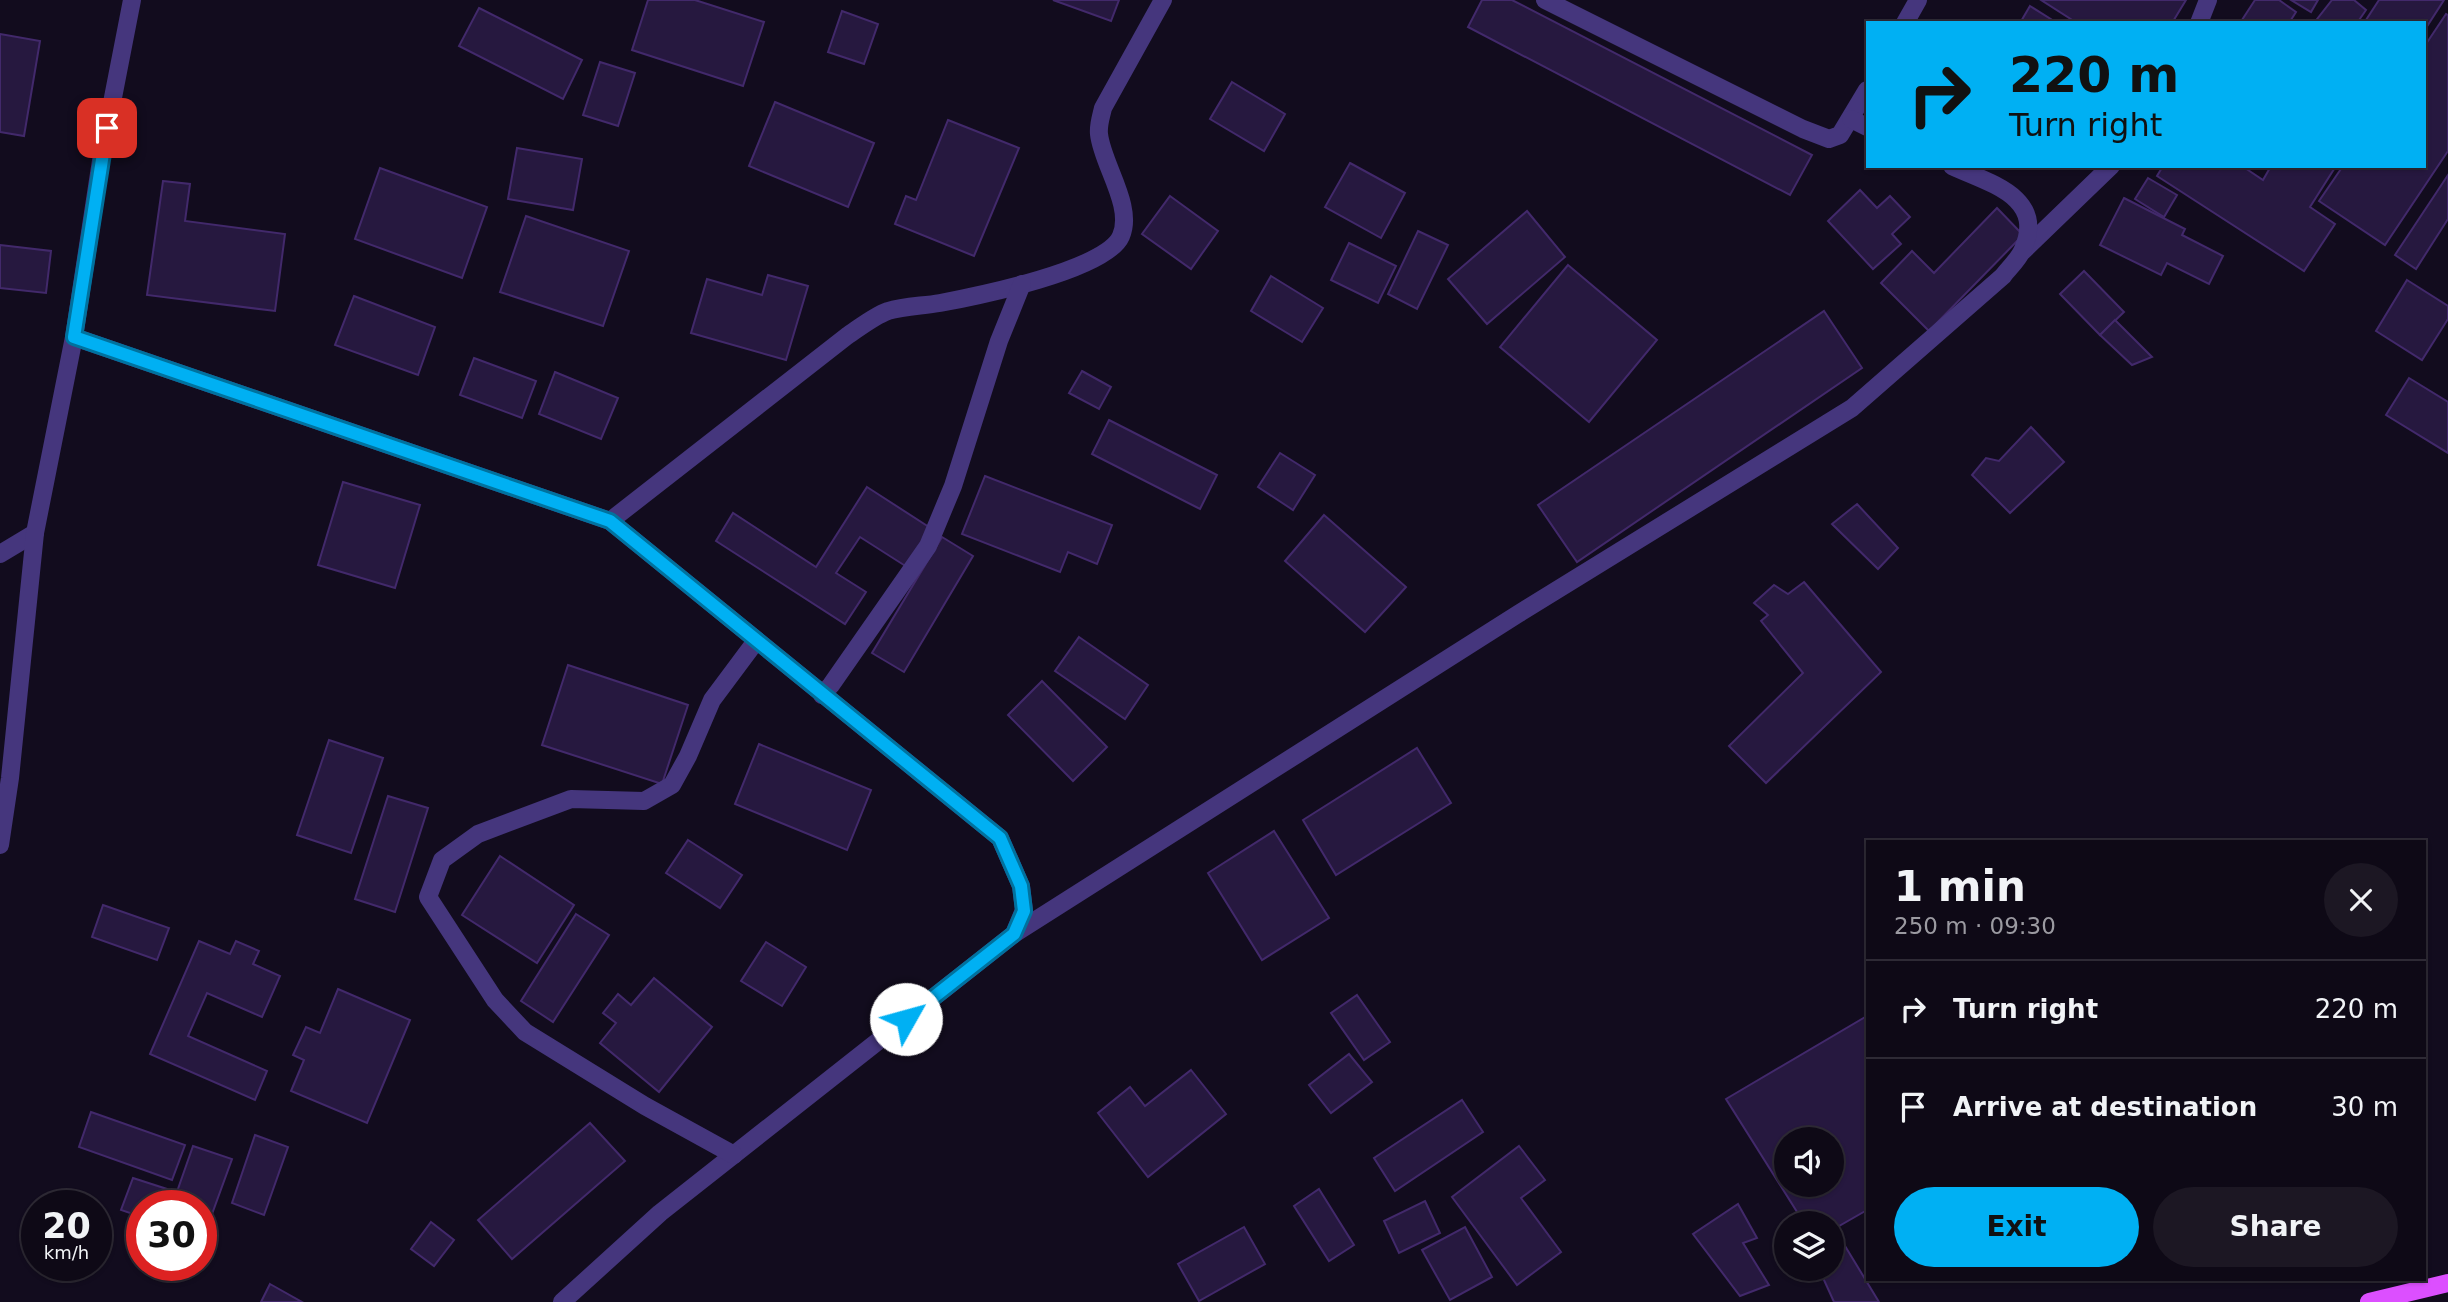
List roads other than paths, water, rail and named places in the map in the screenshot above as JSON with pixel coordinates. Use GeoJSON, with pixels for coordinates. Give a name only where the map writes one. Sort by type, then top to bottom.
{"type":"FeatureCollection","features":[{"type":"Feature","properties":{"kind":"main road"},"geometry":{"type":"LineString","coordinates":[[2369,1302],[2448,1283]]}},
{"type":"Feature","properties":{"kind":"street"},"geometry":{"type":"LineString","coordinates":[[0,845],[10,778],[35,533],[74,337],[102,154],[132,0]]}},
{"type":"Feature","properties":{"kind":"street"},"geometry":{"type":"LineString","coordinates":[[610,521],[847,336],[886,312],[941,303],[1048,278],[1099,258],[1115,246],[1122,236],[1123,211],[1099,136],[1099,122],[1103,108],[1163,0]]}},
{"type":"Feature","properties":{"kind":"street"},"geometry":{"type":"LineString","coordinates":[[1545,0],[1829,139],[1840,135],[1866,92]]}},
{"type":"Feature","properties":{"kind":"street"},"geometry":{"type":"LineString","coordinates":[[1906,21],[1918,0]]}},
{"type":"Feature","properties":{"kind":"street"},"geometry":{"type":"LineString","coordinates":[[2200,21],[2208,0]]}},
{"type":"Feature","properties":{"kind":"street"},"geometry":{"type":"LineString","coordinates":[[1851,119],[1866,126]]}},
{"type":"Feature","properties":{"kind":"street"},"geometry":{"type":"LineString","coordinates":[[1956,168],[2014,195],[2025,209],[2030,227],[2023,251]]}},
{"type":"Feature","properties":{"kind":"street"},"geometry":{"type":"LineString","coordinates":[[562,1302],[660,1213],[1014,934],[1518,614],[1852,408],[2003,276],[2023,251],[2109,168]]}},
{"type":"Feature","properties":{"kind":"street"},"geometry":{"type":"LineString","coordinates":[[822,695],[928,546],[953,486],[999,341],[1022,284]]}},
{"type":"Feature","properties":{"kind":"street"},"geometry":{"type":"LineString","coordinates":[[74,337],[610,521],[1000,838],[1021,886],[1024,911],[1014,934]]}},
{"type":"Feature","properties":{"kind":"street"},"geometry":{"type":"LineString","coordinates":[[0,554],[35,533]]}},
{"type":"Feature","properties":{"kind":"street"},"geometry":{"type":"LineString","coordinates":[[734,1155],[645,1106],[525,1032],[495,1000],[428,897],[442,860],[478,834],[571,799],[643,801],[672,785],[688,756],[712,700],[756,641]]}}]}
